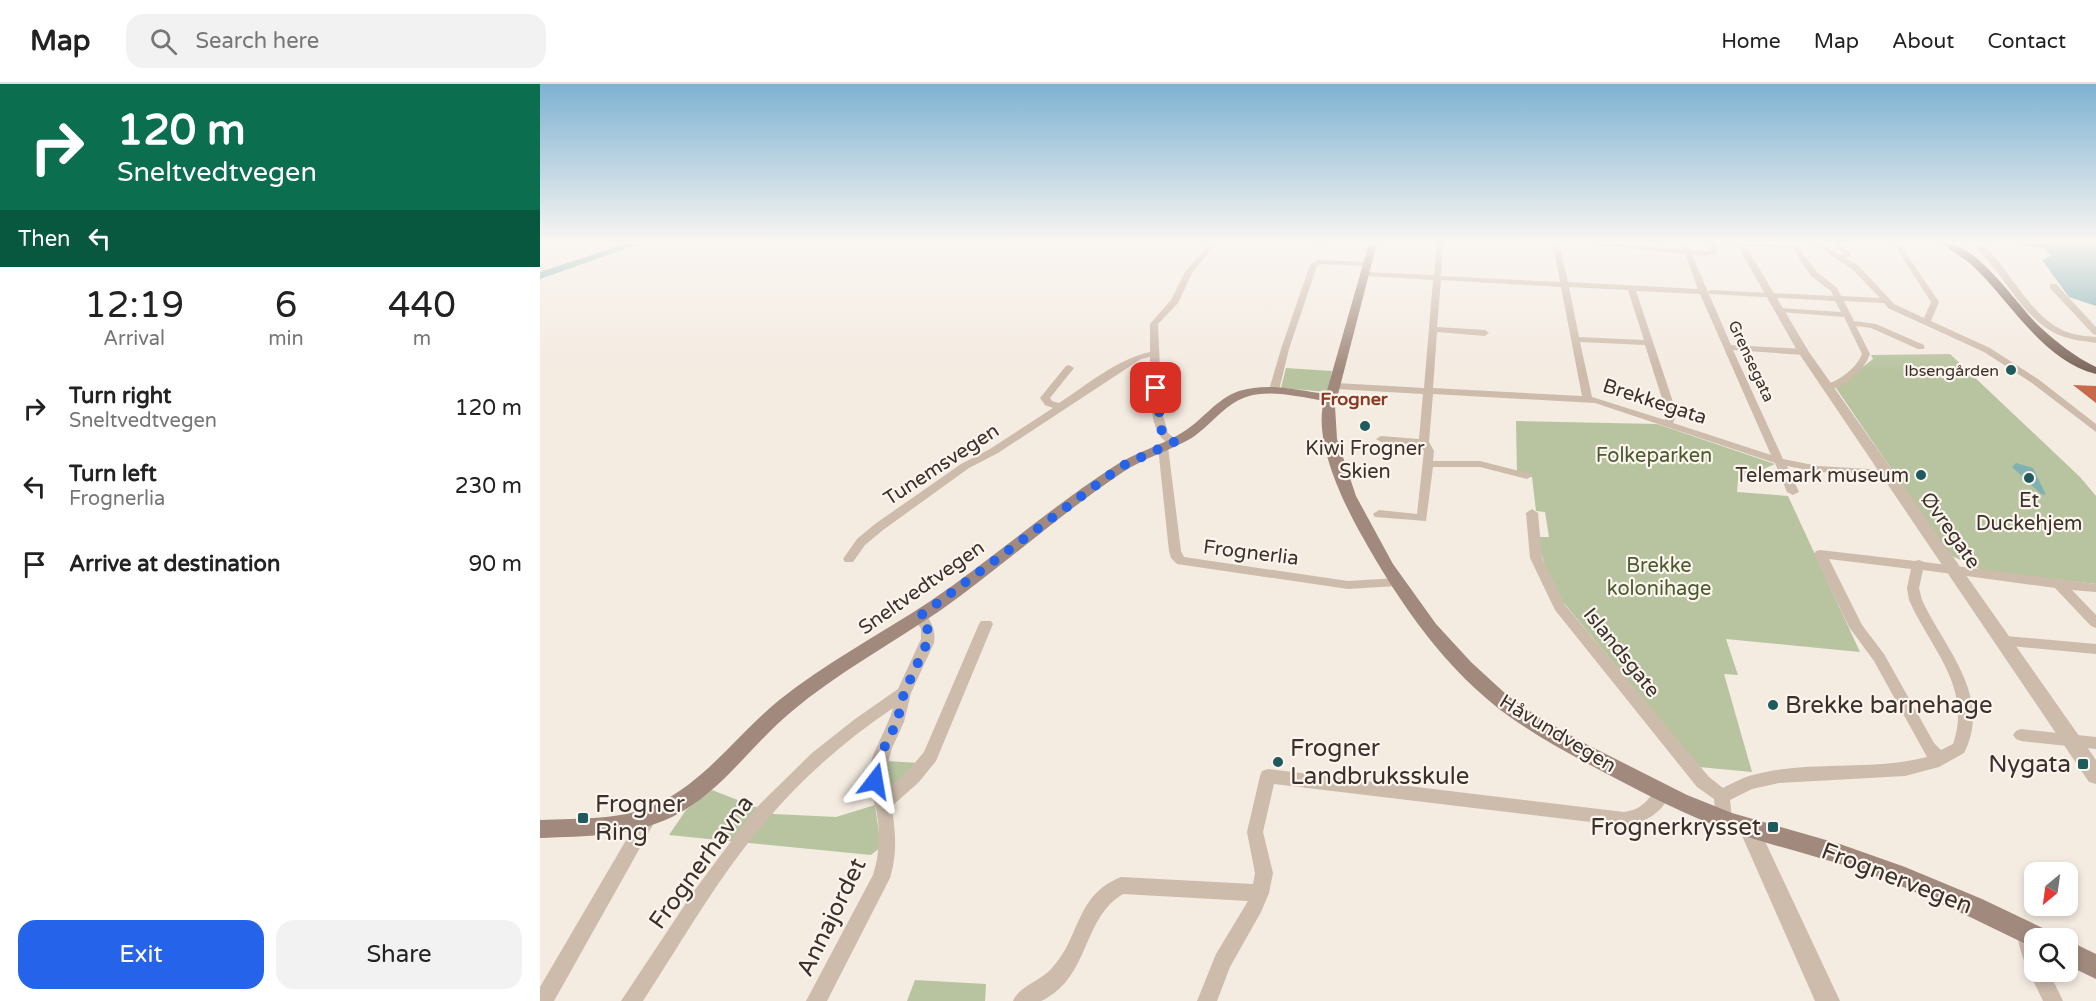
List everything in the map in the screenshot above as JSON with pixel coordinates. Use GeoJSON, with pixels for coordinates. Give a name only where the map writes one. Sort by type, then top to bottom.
{"type":"FeatureCollection","features":[{"type":"Feature","properties":{"kind":"main road","name":"Håvundvegen"},"geometry":{"type":"LineString","coordinates":[[1362,286],[1327,425],[1356,512],[1397,582],[1447,646],[1500,699],[1556,736],[1663,793],[1749,829]]}},
{"type":"Feature","properties":{"kind":"main road"},"geometry":{"type":"LineString","coordinates":[[1999,286],[2034,326],[2065,352],[2096,371]]}},
{"type":"Feature","properties":{"kind":"main road","name":"Sneltvedtvegen"},"geometry":{"type":"LineString","coordinates":[[540,829],[617,825],[648,818],[678,803],[698,788],[758,730],[803,692],[920,616],[1116,470],[1198,428],[1232,398],[1249,392],[1274,390],[1334,392]]}},
{"type":"Feature","properties":{"kind":"main road","name":"Frognervegen"},"geometry":{"type":"LineString","coordinates":[[1749,829],[1821,849],[1896,874],[2024,931]]}},
{"type":"Feature","properties":{"kind":"main road"},"geometry":{"type":"LineString","coordinates":[[2078,958],[2096,967]]}},
{"type":"Feature","properties":{"kind":"street","name":"Frognerlia"},"geometry":{"type":"LineString","coordinates":[[1182,286],[1175,301],[1154,324],[1156,401],[1159,423],[1168,445],[1177,558],[1181,561],[1348,585],[1397,582]]}},
{"type":"Feature","properties":{"kind":"street"},"geometry":{"type":"LineString","coordinates":[[1274,390],[1281,360],[1307,286]]}},
{"type":"Feature","properties":{"kind":"street"},"geometry":{"type":"LineString","coordinates":[[1379,514],[1422,518],[1429,451],[1424,442],[1435,286]]}},
{"type":"Feature","properties":{"kind":"street"},"geometry":{"type":"LineString","coordinates":[[1564,286],[1587,398]]}},
{"type":"Feature","properties":{"kind":"street"},"geometry":{"type":"LineString","coordinates":[[1594,286],[1885,301]]}},
{"type":"Feature","properties":{"kind":"street","name":"Grensegata"},"geometry":{"type":"LineString","coordinates":[[1704,286],[1793,492]]}},
{"type":"Feature","properties":{"kind":"street","name":"Øvregate"},"geometry":{"type":"LineString","coordinates":[[1765,286],[1804,352],[2096,776]]}},
{"type":"Feature","properties":{"kind":"street"},"geometry":{"type":"LineString","coordinates":[[1828,286],[1834,290],[1866,357],[1837,385],[1828,387]]}},
{"type":"Feature","properties":{"kind":"street"},"geometry":{"type":"LineString","coordinates":[[1872,286],[1885,301],[1904,313],[1987,350],[2035,381],[2096,429]]}},
{"type":"Feature","properties":{"kind":"street"},"geometry":{"type":"LineString","coordinates":[[1924,286],[1935,302],[1926,323]]}},
{"type":"Feature","properties":{"kind":"street"},"geometry":{"type":"LineString","coordinates":[[2012,286],[2026,303],[2052,327],[2064,333],[2096,340]]}},
{"type":"Feature","properties":{"kind":"street"},"geometry":{"type":"LineString","coordinates":[[2053,286],[2096,332]]}},
{"type":"Feature","properties":{"kind":"street"},"geometry":{"type":"LineString","coordinates":[[1631,288],[1672,414],[1668,423]]}},
{"type":"Feature","properties":{"kind":"street"},"geometry":{"type":"LineString","coordinates":[[1780,310],[1848,319],[1873,326],[1921,347]]}},
{"type":"Feature","properties":{"kind":"street"},"geometry":{"type":"LineString","coordinates":[[1432,329],[1485,333]]}},
{"type":"Feature","properties":{"kind":"street"},"geometry":{"type":"LineString","coordinates":[[1574,339],[1650,343]]}},
{"type":"Feature","properties":{"kind":"street"},"geometry":{"type":"LineString","coordinates":[[1729,347],[1804,352]]}},
{"type":"Feature","properties":{"kind":"street","name":"Tunemsvegen"},"geometry":{"type":"LineString","coordinates":[[849,559],[861,542],[879,526],[965,466],[994,451],[1133,359],[1156,353]]}},
{"type":"Feature","properties":{"kind":"street"},"geometry":{"type":"LineString","coordinates":[[1061,407],[1048,403],[1045,398],[1069,368]]}},
{"type":"Feature","properties":{"kind":"street","name":"Brekkegata"},"geometry":{"type":"LineString","coordinates":[[1334,392],[1428,391],[1587,398],[1605,402],[1778,461],[1818,469],[1886,472]]}},
{"type":"Feature","properties":{"kind":"street"},"geometry":{"type":"LineString","coordinates":[[1381,439],[1424,442]]}},
{"type":"Feature","properties":{"kind":"street"},"geometry":{"type":"LineString","coordinates":[[1428,464],[1480,464],[1527,476]]}},
{"type":"Feature","properties":{"kind":"street","name":"Islandsgate"},"geometry":{"type":"LineString","coordinates":[[1533,513],[1536,558],[1560,607],[1703,782],[1722,796]]}},
{"type":"Feature","properties":{"kind":"street"},"geometry":{"type":"LineString","coordinates":[[1939,759],[1929,748],[1879,658],[1856,627],[1820,554],[1919,564],[1956,572],[2096,588]]}},
{"type":"Feature","properties":{"kind":"street"},"geometry":{"type":"LineString","coordinates":[[1724,819],[1722,796],[1751,780],[1806,774],[1904,769],[1923,766],[1959,748],[1964,738],[1965,703],[1956,669],[1913,594],[1914,576],[1919,564]]}},
{"type":"Feature","properties":{"kind":"street"},"geometry":{"type":"LineString","coordinates":[[2059,584],[2096,623]]}},
{"type":"Feature","properties":{"kind":"street","name":"Annajordet"},"geometry":{"type":"LineString","coordinates":[[816,1001],[881,879],[887,858],[888,833],[883,803],[877,793],[875,781],[884,748],[897,722],[904,693],[929,634],[920,616]]}},
{"type":"Feature","properties":{"kind":"street"},"geometry":{"type":"LineString","coordinates":[[883,803],[913,777],[930,756],[986,624]]}},
{"type":"Feature","properties":{"kind":"street"},"geometry":{"type":"LineString","coordinates":[[2005,641],[2096,649]]}},
{"type":"Feature","properties":{"kind":"street","name":"Frognerhavna"},"geometry":{"type":"LineString","coordinates":[[631,1001],[745,833],[806,767],[849,730],[904,693]]}},
{"type":"Feature","properties":{"kind":"street"},"geometry":{"type":"LineString","coordinates":[[2022,735],[2096,744]]}},
{"type":"Feature","properties":{"kind":"street"},"geometry":{"type":"LineString","coordinates":[[1207,1001],[1223,961],[1255,906],[1260,893],[1264,873],[1255,832],[1268,776],[1624,819],[1635,818],[1650,811],[1663,793]]}},
{"type":"Feature","properties":{"kind":"street"},"geometry":{"type":"LineString","coordinates":[[543,1001],[648,818]]}},
{"type":"Feature","properties":{"kind":"street"},"geometry":{"type":"LineString","coordinates":[[1749,829],[1828,1001]]}},
{"type":"Feature","properties":{"kind":"street"},"geometry":{"type":"LineString","coordinates":[[1023,1001],[1059,976],[1066,967],[1093,906],[1107,892],[1120,885],[1260,893]]}},
{"type":"Feature","properties":{"kind":"street"},"geometry":{"type":"LineString","coordinates":[[2044,982],[2053,1001]]}},
{"type":"Feature","properties":{"kind":"green space"},"geometry":{"type":"Polygon","coordinates":[[[1950,354],[2080,477],[2096,496],[2096,584],[1983,571],[1950,555],[1836,388],[1873,359],[1871,355],[1950,354]]]}},
{"type":"Feature","properties":{"kind":"green space"},"geometry":{"type":"Polygon","coordinates":[[[1286,368],[1332,371],[1328,392],[1281,388],[1286,368]]]}},
{"type":"Feature","properties":{"kind":"green space","name":"Brekke kolonihage"},"geometry":{"type":"Polygon","coordinates":[[[1516,421],[1657,424],[1775,464],[1738,480],[1737,492],[1788,496],[1860,652],[1726,639],[1738,675],[1724,674],[1752,772],[1699,767],[1559,597],[1539,546],[1538,537],[1549,537],[1545,512],[1536,511],[1532,477],[1517,475],[1516,421]]]}},
{"type":"Feature","properties":{"kind":"green space"},"geometry":{"type":"Polygon","coordinates":[[[886,761],[920,763],[892,790],[885,788],[882,777],[886,761]]]}},
{"type":"Feature","properties":{"kind":"green space"},"geometry":{"type":"Polygon","coordinates":[[[712,790],[774,814],[836,817],[875,805],[881,847],[871,855],[669,835],[686,810],[712,790]]]}},
{"type":"Feature","properties":{"kind":"green space"},"geometry":{"type":"Polygon","coordinates":[[[915,980],[986,984],[985,1001],[907,1001],[915,980]]]}},
{"type":"Feature","properties":{"kind":"water"},"geometry":{"type":"Polygon","coordinates":[[[2061,286],[2096,286],[2096,306],[2069,297],[2061,286]]]}},
{"type":"Feature","properties":{"kind":"water"},"geometry":{"type":"Polygon","coordinates":[[[2016,463],[2033,468],[2046,495],[2041,494],[2012,467],[2016,463]]]}},
{"type":"Feature","properties":{"kind":"building"},"geometry":{"type":"Polygon","coordinates":[[[2073,385],[2096,386],[2096,403],[2073,385]]]}},
{"type":"Feature","properties":{"kind":"place","name":"Ibsengården"},"geometry":{"type":"Point","coordinates":[2011,370]}},
{"type":"Feature","properties":{"kind":"place","name":"Kiwi Frogner Skien"},"geometry":{"type":"Point","coordinates":[1365,426]}},
{"type":"Feature","properties":{"kind":"place","name":"Telemark museum"},"geometry":{"type":"Point","coordinates":[1921,475]}},
{"type":"Feature","properties":{"kind":"place","name":"Et Duckehjem"},"geometry":{"type":"Point","coordinates":[2029,478]}},
{"type":"Feature","properties":{"kind":"place","name":"Brekke barnehage"},"geometry":{"type":"Point","coordinates":[1773,705]}},
{"type":"Feature","properties":{"kind":"place","name":"Frogner Landbruksskule"},"geometry":{"type":"Point","coordinates":[1278,762]}},
{"type":"Feature","properties":{"kind":"place","name":"Nygata"},"geometry":{"type":"Point","coordinates":[2083,764]}},
{"type":"Feature","properties":{"kind":"place","name":"Frogner Ring"},"geometry":{"type":"Point","coordinates":[583,818]}},
{"type":"Feature","properties":{"kind":"place","name":"Frognerkrysset"},"geometry":{"type":"Point","coordinates":[1773,827]}},
{"type":"Feature","properties":{"kind":"district","name":"Frogner"},"geometry":{"type":"Point","coordinates":[1354,399]}},
{"type":"Feature","properties":{"kind":"route"},"geometry":{"type":"LineString","coordinates":[[875,781],[884,748],[897,722],[904,693],[927,643],[929,634],[927,626],[920,616],[1122,466],[1174,442],[1162,433],[1156,388]]}},
{"type":"Feature","properties":{"kind":"park label","name":"Folkeparken"},"geometry":{"type":"Point","coordinates":[1654,455]}}]}
